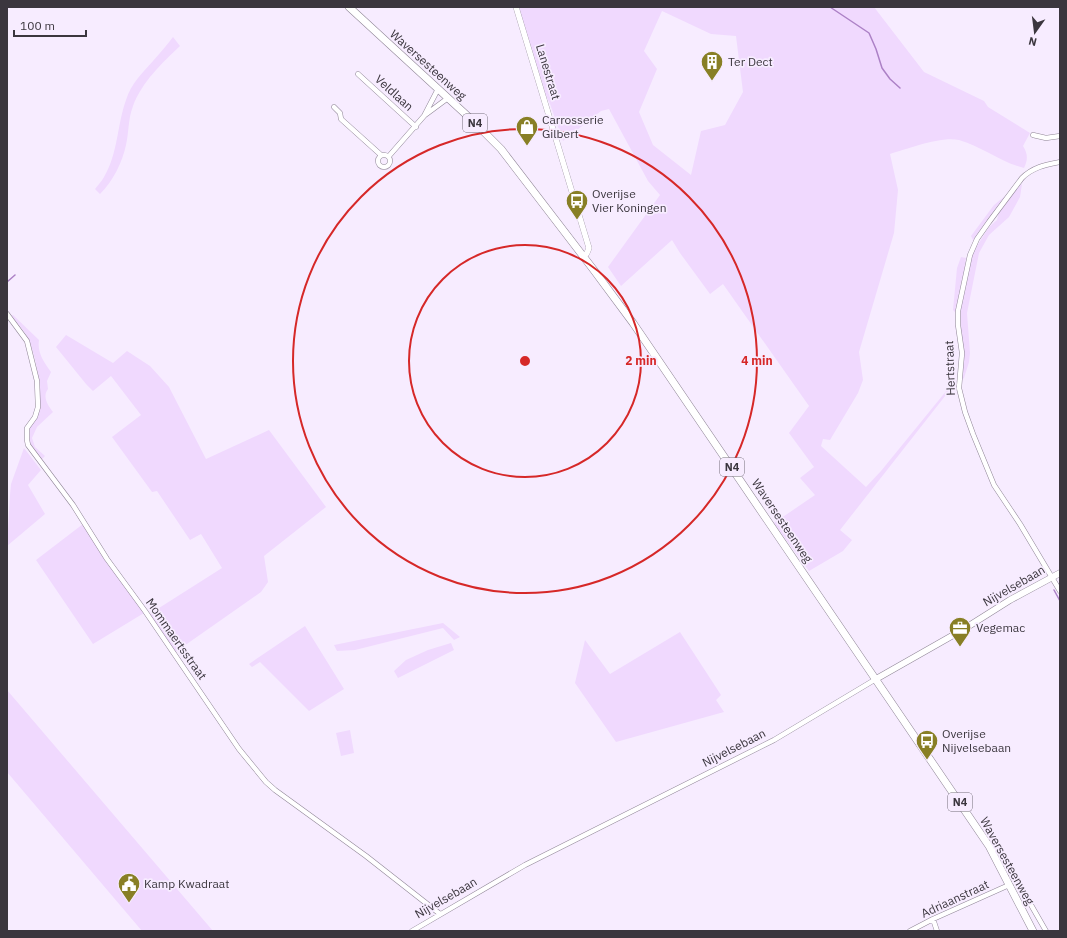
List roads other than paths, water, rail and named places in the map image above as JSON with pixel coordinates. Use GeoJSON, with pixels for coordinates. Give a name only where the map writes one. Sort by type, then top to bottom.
{"type":"FeatureCollection","features":[{"type":"Feature","properties":{"kind":"main road","name":"Waversesteenweg"},"geometry":{"type":"LineString","coordinates":[[349,7],[473,121],[501,150],[633,323],[989,846],[1033,931]]}},
{"type":"Feature","properties":{"kind":"main road","name":"Nijvelsebaan"},"geometry":{"type":"LineString","coordinates":[[876,679],[964,629],[1010,600],[1060,574]]}},
{"type":"Feature","properties":{"kind":"street","name":"Lanestraat"},"geometry":{"type":"LineString","coordinates":[[516,7],[589,248],[587,254],[583,257]]}},
{"type":"Feature","properties":{"kind":"street","name":"Veldlaan"},"geometry":{"type":"LineString","coordinates":[[358,74],[416,127]]}},
{"type":"Feature","properties":{"kind":"street","name":"Veldlaan"},"geometry":{"type":"LineString","coordinates":[[334,108],[340,112],[341,119],[381,155],[378,158],[378,162],[383,167],[387,167],[391,160],[389,156],[416,127],[424,116],[438,89]]}},
{"type":"Feature","properties":{"kind":"street","name":"Veldlaan"},"geometry":{"type":"LineString","coordinates":[[424,116],[448,98]]}},
{"type":"Feature","properties":{"kind":"street"},"geometry":{"type":"LineString","coordinates":[[1034,136],[1046,138],[1060,136]]}},
{"type":"Feature","properties":{"kind":"street"},"geometry":{"type":"LineString","coordinates":[[381,155],[385,154],[389,156]]}},
{"type":"Feature","properties":{"kind":"street","name":"Hertstraat"},"geometry":{"type":"LineString","coordinates":[[1060,162],[1037,167],[1029,171],[1022,178],[977,239],[970,255],[958,311],[958,325],[962,353],[959,388],[967,419],[994,485],[1060,592]]}},
{"type":"Feature","properties":{"kind":"street","name":"Mommaertsstraat"},"geometry":{"type":"LineString","coordinates":[[7,314],[27,340],[37,381],[38,407],[28,428],[26,440],[28,445],[73,505],[107,559],[145,611],[239,748],[266,782],[275,790],[366,856],[440,914]]}},
{"type":"Feature","properties":{"kind":"street","name":"Nijvelsebaan"},"geometry":{"type":"LineString","coordinates":[[412,931],[525,865],[774,740],[876,679]]}},
{"type":"Feature","properties":{"kind":"street"},"geometry":{"type":"LineString","coordinates":[[989,846],[1000,851],[1046,931]]}},
{"type":"Feature","properties":{"kind":"street","name":"Adriaanstraat"},"geometry":{"type":"LineString","coordinates":[[910,931],[1009,885]]}},
{"type":"Feature","properties":{"kind":"street"},"geometry":{"type":"LineString","coordinates":[[933,919],[937,931]]}},
{"type":"Feature","properties":{"kind":"waterway"},"geometry":{"type":"LineString","coordinates":[[830,7],[869,33],[882,68],[890,79],[900,88]]}},
{"type":"Feature","properties":{"kind":"waterway"},"geometry":{"type":"LineString","coordinates":[[7,282],[15,275]]}},
{"type":"Feature","properties":{"kind":"waterway"},"geometry":{"type":"LineString","coordinates":[[1054,590],[1060,601]]}},
{"type":"Feature","properties":{"kind":"place","name":"Ter Dect"},"geometry":{"type":"Point","coordinates":[712,82]}},
{"type":"Feature","properties":{"kind":"place","name":"Carrosserie Gilbert"},"geometry":{"type":"Point","coordinates":[527,146]}},
{"type":"Feature","properties":{"kind":"place","name":"Overijse Vier Koningen"},"geometry":{"type":"Point","coordinates":[577,220]}},
{"type":"Feature","properties":{"kind":"place","name":"Vegemac"},"geometry":{"type":"Point","coordinates":[960,648]}},
{"type":"Feature","properties":{"kind":"place","name":"Overijse Nijvelsebaan"},"geometry":{"type":"Point","coordinates":[927,760]}},
{"type":"Feature","properties":{"kind":"place","name":"Kamp Kwadraat"},"geometry":{"type":"Point","coordinates":[129,904]}}]}
